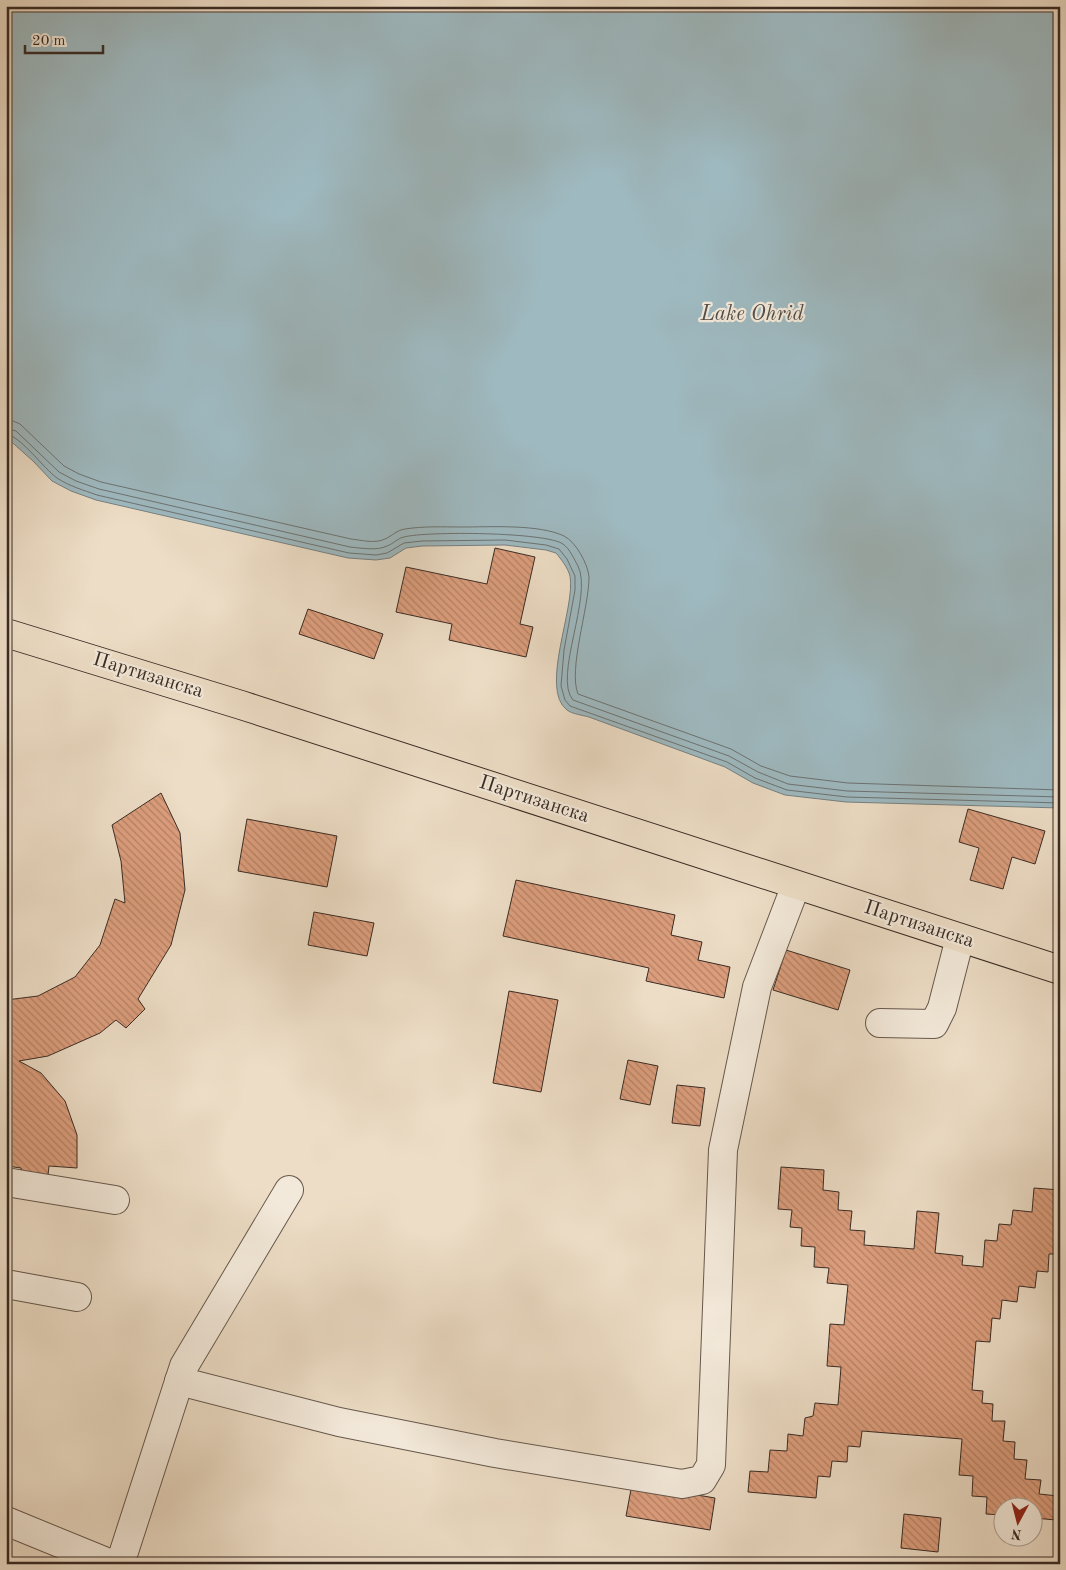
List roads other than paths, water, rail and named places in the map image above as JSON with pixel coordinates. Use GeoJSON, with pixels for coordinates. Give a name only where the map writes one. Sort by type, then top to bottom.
{"type":"FeatureCollection","features":[{"type":"Feature","properties":{"kind":"main road","name":"Партизанска"},"geometry":{"type":"LineString","coordinates":[[6,633],[241,705],[1060,970]]}},
{"type":"Feature","properties":{"kind":"street"},"geometry":{"type":"LineString","coordinates":[[179,1381],[339,1422],[495,1453],[682,1484],[702,1480],[711,1465],[723,1150],[757,987],[796,885]]}},
{"type":"Feature","properties":{"kind":"street"},"geometry":{"type":"LineString","coordinates":[[880,1024],[934,1024],[942,1008],[960,938]]}},
{"type":"Feature","properties":{"kind":"street"},"geometry":{"type":"LineString","coordinates":[[6,1182],[115,1200]]}},
{"type":"Feature","properties":{"kind":"street"},"geometry":{"type":"LineString","coordinates":[[120,1564],[184,1366],[290,1190]]}},
{"type":"Feature","properties":{"kind":"street"},"geometry":{"type":"LineString","coordinates":[[6,1284],[77,1297]]}},
{"type":"Feature","properties":{"kind":"street"},"geometry":{"type":"LineString","coordinates":[[6,1521],[111,1564]]}},
{"type":"Feature","properties":{"kind":"water","name":"Lake Ohrid"},"geometry":{"type":"Polygon","coordinates":[[[6,6],[1060,6],[1060,808],[846,802],[785,795],[753,783],[725,767],[567,710],[559,699],[556,685],[560,647],[568,607],[570,576],[556,553],[505,545],[422,546],[406,548],[390,558],[376,560],[348,558],[96,500],[71,491],[52,481],[6,437],[6,6]]]}}]}
